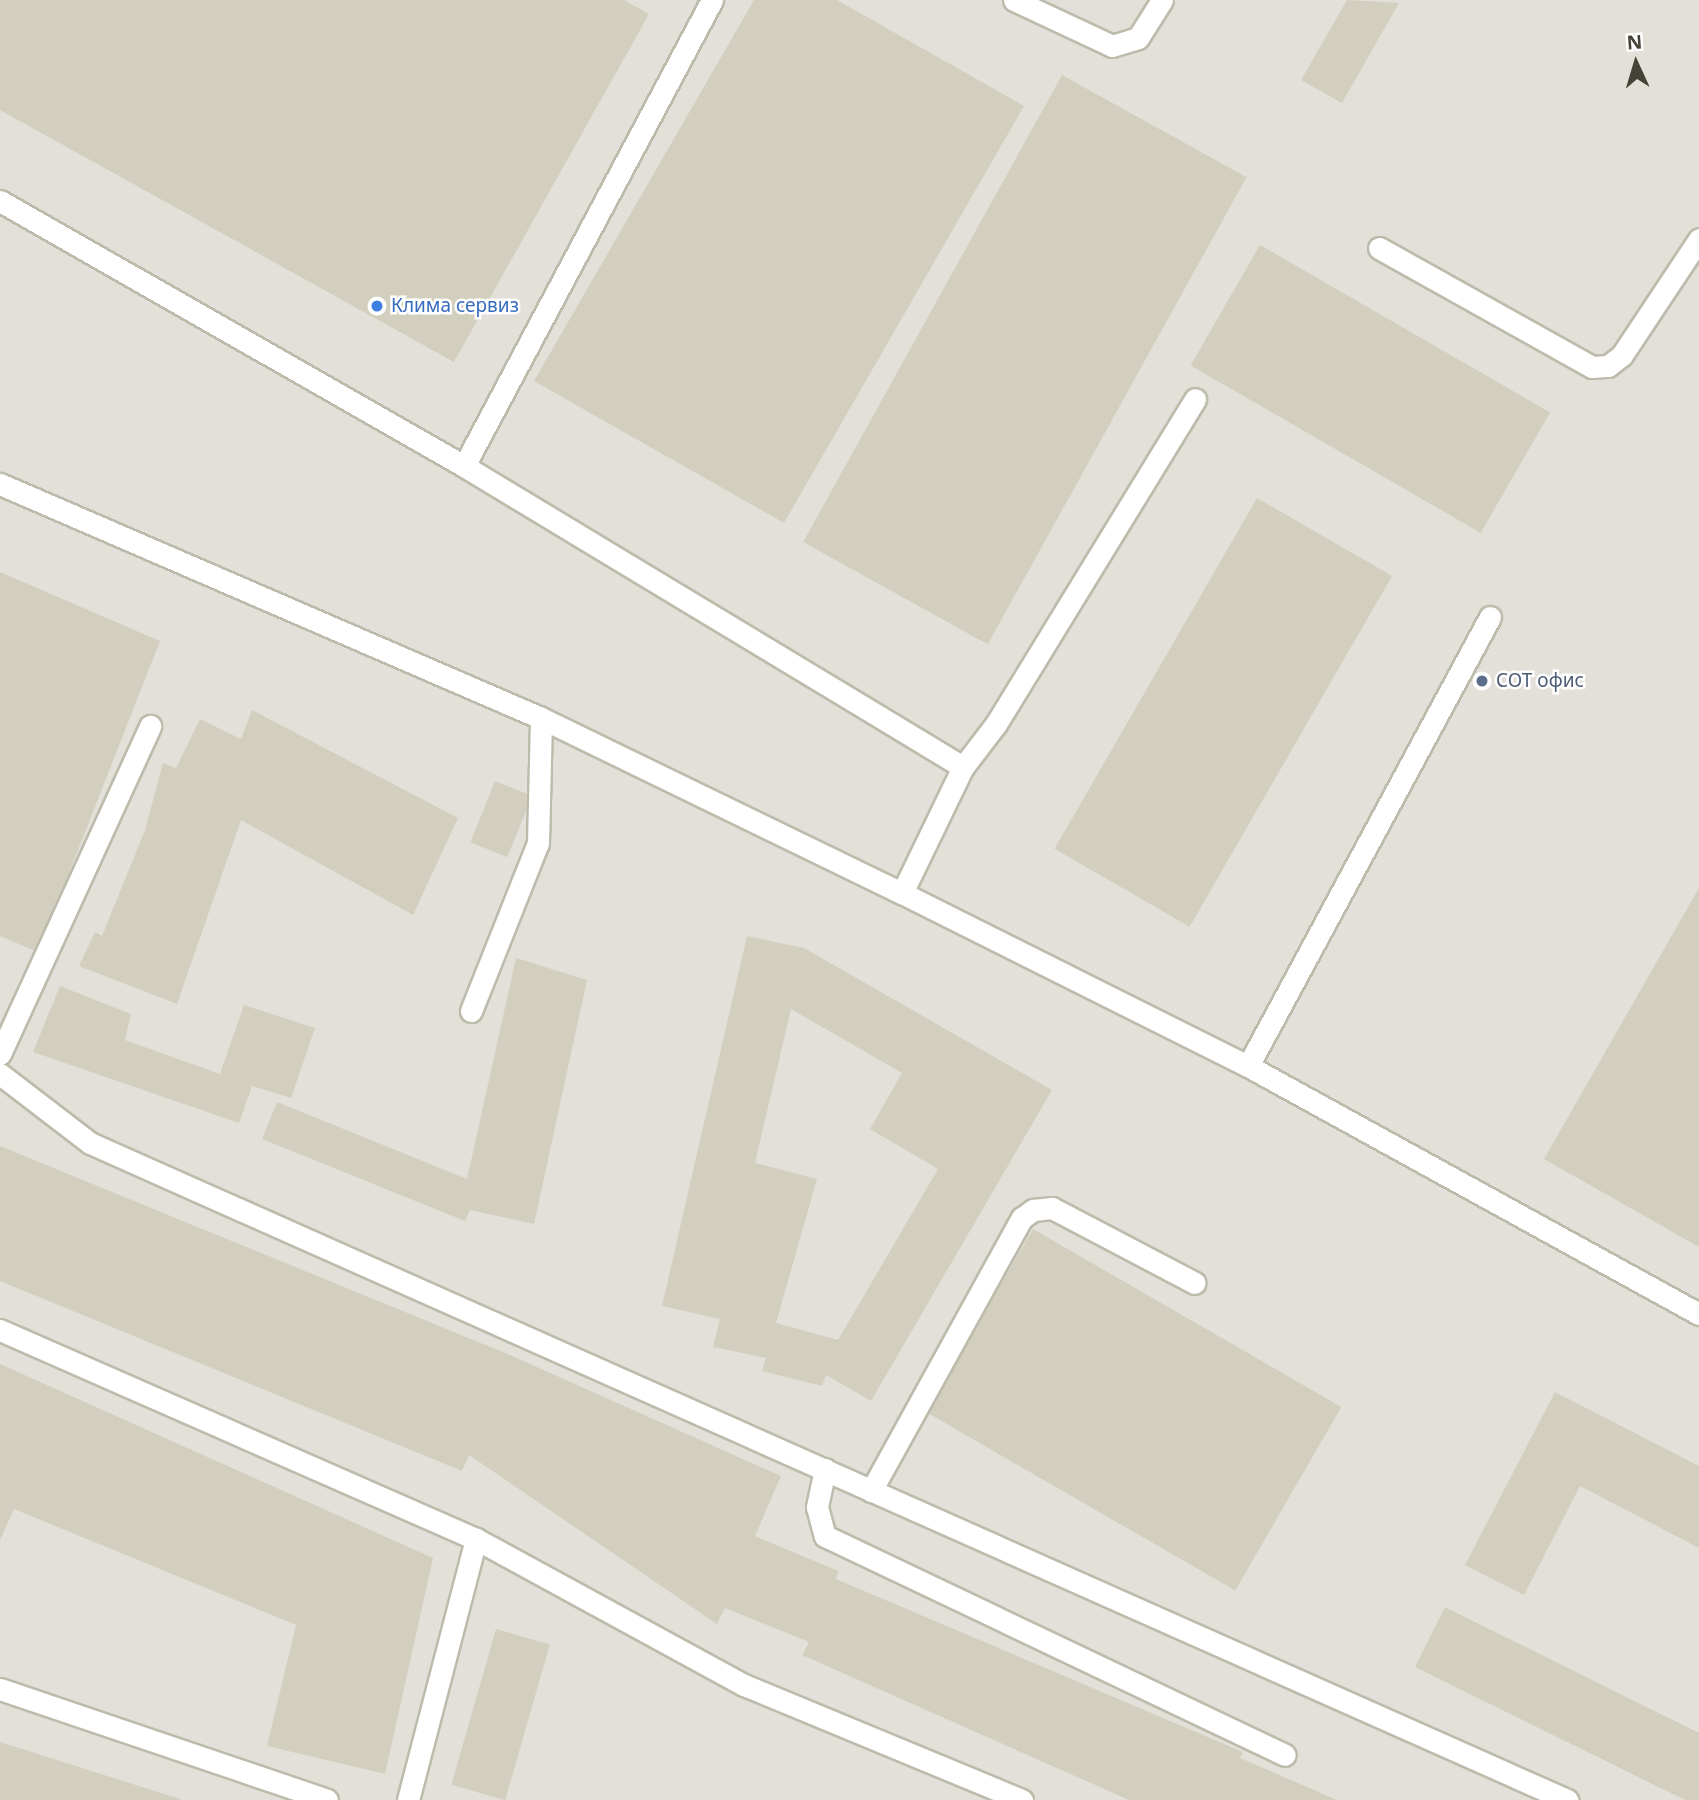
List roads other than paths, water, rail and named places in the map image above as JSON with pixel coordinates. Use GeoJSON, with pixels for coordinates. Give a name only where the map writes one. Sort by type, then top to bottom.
{"type":"FeatureCollection","features":[{"type":"Feature","properties":{"kind":"lane"},"geometry":{"type":"LineString","coordinates":[[464,466],[712,0]]}},
{"type":"Feature","properties":{"kind":"lane"},"geometry":{"type":"LineString","coordinates":[[1014,0],[1112,46],[1138,38],[1162,0]]}},
{"type":"Feature","properties":{"kind":"lane"},"geometry":{"type":"LineString","coordinates":[[0,201],[464,466],[963,767]]}},
{"type":"Feature","properties":{"kind":"lane"},"geometry":{"type":"LineString","coordinates":[[1379,248],[1592,367],[1608,366],[1622,355],[1699,239]]}},
{"type":"Feature","properties":{"kind":"lane"},"geometry":{"type":"LineString","coordinates":[[902,893],[963,767],[996,724],[1195,398]]}},
{"type":"Feature","properties":{"kind":"lane"},"geometry":{"type":"LineString","coordinates":[[0,484],[541,718],[902,893],[1248,1066],[1699,1314]]}},
{"type":"Feature","properties":{"kind":"lane"},"geometry":{"type":"LineString","coordinates":[[1248,1066],[1490,617]]}},
{"type":"Feature","properties":{"kind":"lane"},"geometry":{"type":"LineString","coordinates":[[471,1011],[538,844],[541,718]]}},
{"type":"Feature","properties":{"kind":"lane"},"geometry":{"type":"LineString","coordinates":[[2,1046],[150,726]]}},
{"type":"Feature","properties":{"kind":"lane"},"geometry":{"type":"LineString","coordinates":[[0,1074],[89,1143],[1567,1800]]}},
{"type":"Feature","properties":{"kind":"lane"},"geometry":{"type":"LineString","coordinates":[[871,1491],[1022,1218],[1033,1210],[1052,1208],[1195,1283]]}},
{"type":"Feature","properties":{"kind":"lane"},"geometry":{"type":"LineString","coordinates":[[0,1330],[475,1539],[744,1685],[1022,1800]]}},
{"type":"Feature","properties":{"kind":"lane"},"geometry":{"type":"LineString","coordinates":[[825,1469],[817,1507],[825,1536],[1285,1755]]}},
{"type":"Feature","properties":{"kind":"lane"},"geometry":{"type":"LineString","coordinates":[[408,1800],[475,1539]]}},
{"type":"Feature","properties":{"kind":"lane"},"geometry":{"type":"LineString","coordinates":[[0,1689],[327,1800]]}},
{"type":"Feature","properties":{"kind":"place","name":"Клима сервиз"},"geometry":{"type":"Point","coordinates":[377,306]}},
{"type":"Feature","properties":{"kind":"place","name":"СОТ офис"},"geometry":{"type":"Point","coordinates":[1482,681]}}]}
